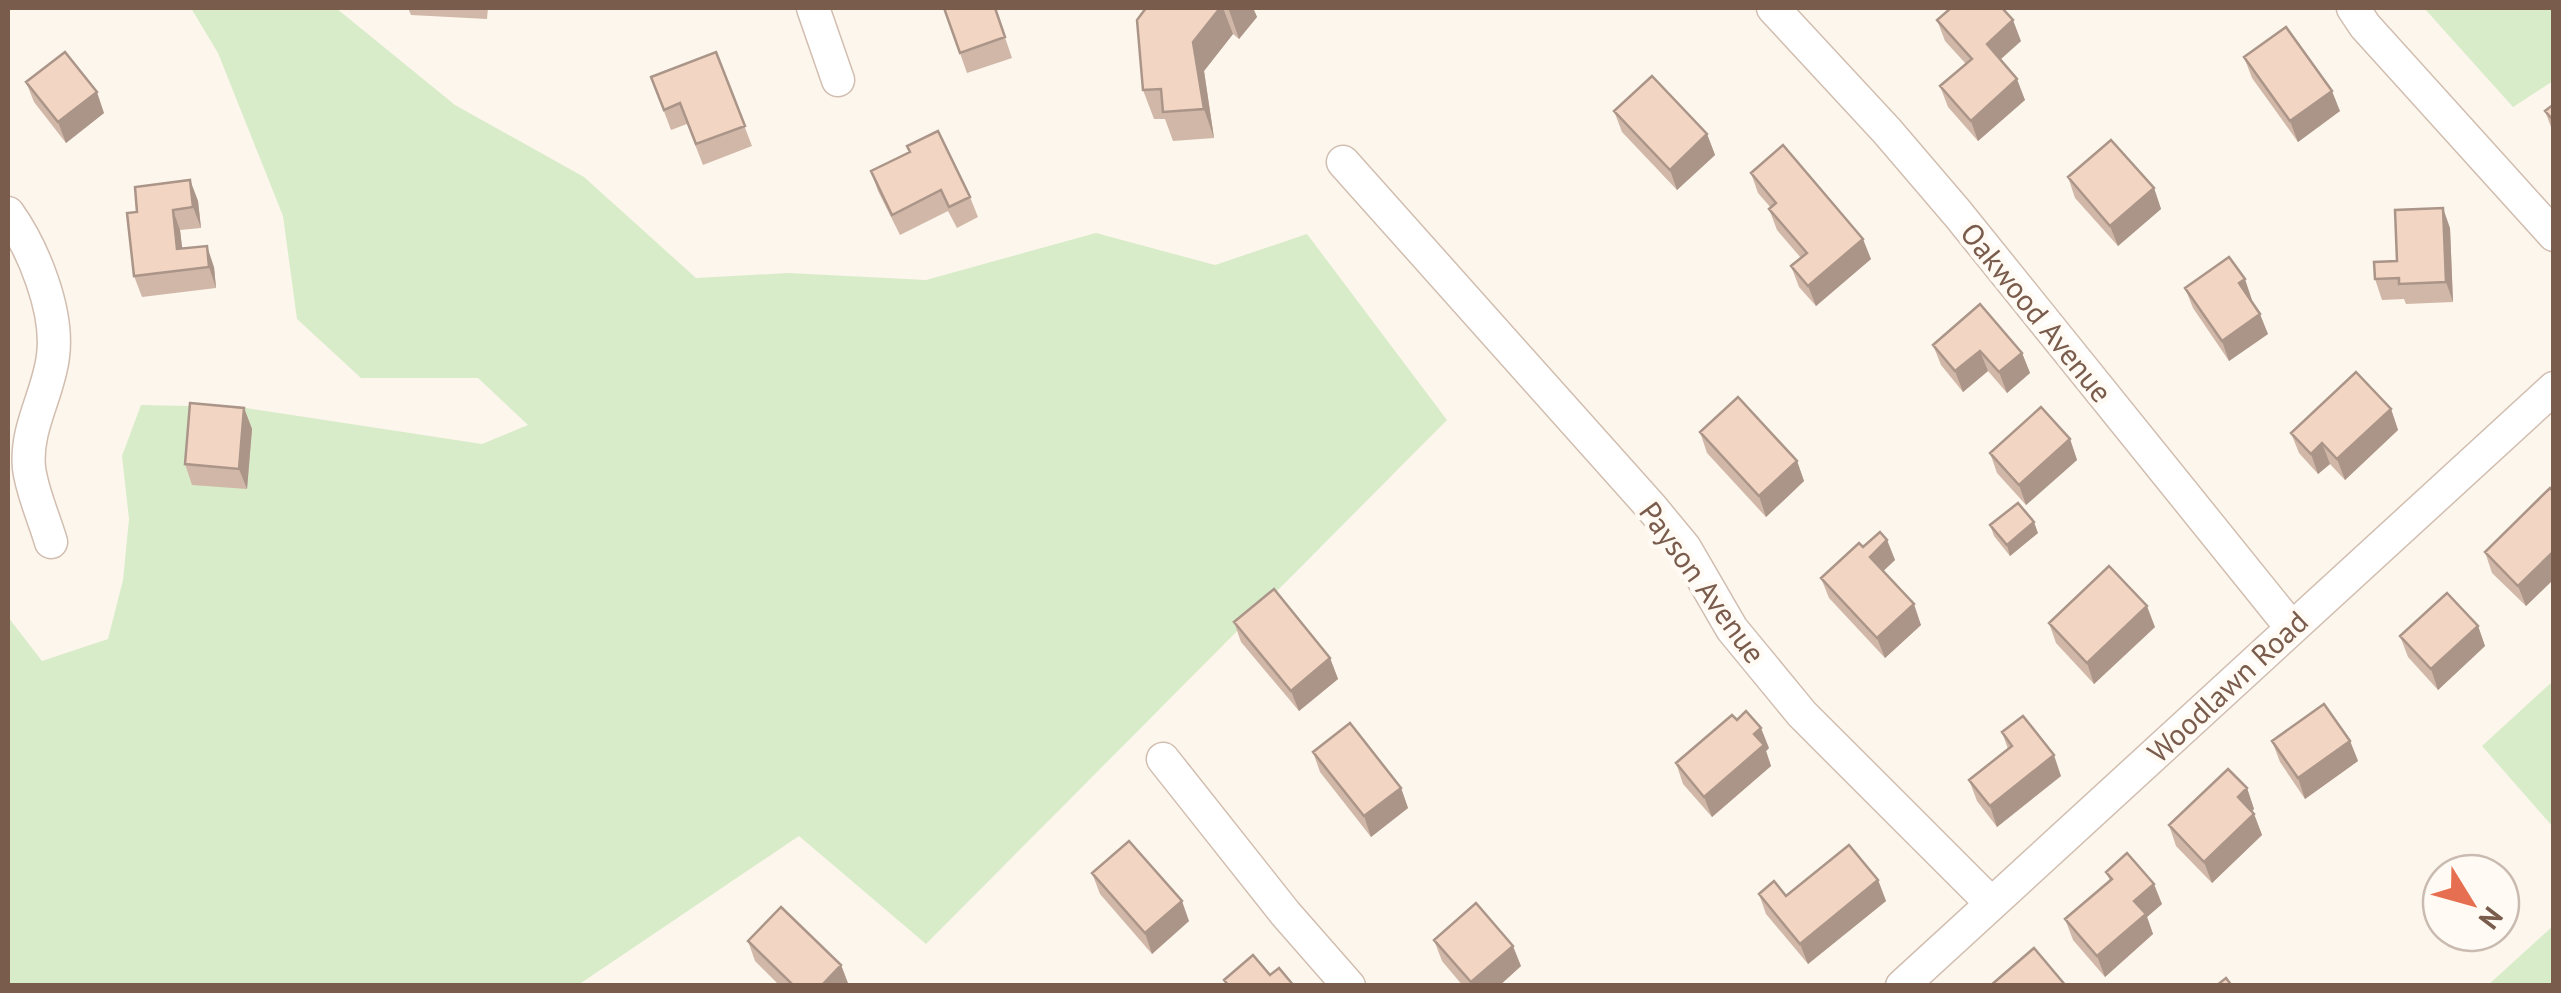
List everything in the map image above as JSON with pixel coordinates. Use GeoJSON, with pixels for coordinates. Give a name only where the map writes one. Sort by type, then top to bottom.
{"type":"FeatureCollection","features":[{"type":"Feature","properties":{"kind":"street"},"geometry":{"type":"LineString","coordinates":[[813,8],[838,80]]}},
{"type":"Feature","properties":{"kind":"street","name":"Oakwood Avenue"},"geometry":{"type":"LineString","coordinates":[[1773,8],[1888,131],[1958,214],[2290,626]]}},
{"type":"Feature","properties":{"kind":"street"},"geometry":{"type":"LineString","coordinates":[[2353,8],[2554,236]]}},
{"type":"Feature","properties":{"kind":"street","name":"Payson Avenue"},"geometry":{"type":"LineString","coordinates":[[1342,162],[1652,508],[1685,548],[1732,629],[1802,714],[1991,903]]}},
{"type":"Feature","properties":{"kind":"street"},"geometry":{"type":"LineString","coordinates":[[8,212],[25,236],[49,304],[53,356],[35,414],[29,467],[52,542]]}},
{"type":"Feature","properties":{"kind":"street","name":"Woodlawn Road"},"geometry":{"type":"LineString","coordinates":[[1902,986],[2290,626],[2554,388]]}},
{"type":"Feature","properties":{"kind":"street"},"geometry":{"type":"LineString","coordinates":[[1163,759],[1285,913],[1349,986]]}},
{"type":"Feature","properties":{"kind":"green space"},"geometry":{"type":"Polygon","coordinates":[[[191,8],[336,8],[455,105],[584,177],[696,278],[788,273],[926,280],[1096,233],[1215,265],[1307,234],[1447,420],[926,944],[799,836],[578,985],[8,985],[8,617],[42,661],[108,639],[123,580],[129,519],[122,456],[141,405],[239,407],[482,444],[528,425],[478,378],[361,378],[297,319],[283,216],[218,53],[191,8]]]}},
{"type":"Feature","properties":{"kind":"green space"},"geometry":{"type":"Polygon","coordinates":[[[2424,8],[2553,8],[2553,81],[2513,107],[2424,8]]]}},
{"type":"Feature","properties":{"kind":"green space"},"geometry":{"type":"Polygon","coordinates":[[[2553,681],[2553,827],[2482,746],[2553,681]]]}},
{"type":"Feature","properties":{"kind":"green space"},"geometry":{"type":"Polygon","coordinates":[[[2553,926],[2553,985],[2488,985],[2553,926]]]}},
{"type":"Feature","properties":{"kind":"building"},"geometry":{"type":"Polygon","coordinates":[[[944,8],[995,8],[1005,37],[960,53],[944,8]]]}},
{"type":"Feature","properties":{"kind":"building"},"geometry":{"type":"Polygon","coordinates":[[[1146,8],[1220,8],[1193,42],[1204,109],[1163,112],[1161,89],[1143,90],[1137,20],[1146,8]]]}},
{"type":"Feature","properties":{"kind":"building"},"geometry":{"type":"Polygon","coordinates":[[[1951,8],[2002,8],[2013,20],[1987,44],[2017,79],[1971,121],[1940,86],[1972,59],[1937,20],[1951,8]]]}},
{"type":"Feature","properties":{"kind":"building"},"geometry":{"type":"Polygon","coordinates":[[[2286,27],[2332,91],[2290,121],[2244,57],[2286,27]]]}},
{"type":"Feature","properties":{"kind":"building"},"geometry":{"type":"Polygon","coordinates":[[[65,52],[97,92],[58,122],[26,82],[65,52]]]}},
{"type":"Feature","properties":{"kind":"building"},"geometry":{"type":"Polygon","coordinates":[[[716,52],[745,126],[696,144],[680,103],[664,110],[651,77],[716,52]]]}},
{"type":"Feature","properties":{"kind":"building"},"geometry":{"type":"Polygon","coordinates":[[[1652,76],[1707,134],[1670,170],[1614,111],[1652,76]]]}},
{"type":"Feature","properties":{"kind":"building"},"geometry":{"type":"Polygon","coordinates":[[[2554,104],[2554,121],[2545,111],[2554,104]]]}},
{"type":"Feature","properties":{"kind":"building"},"geometry":{"type":"Polygon","coordinates":[[[938,131],[970,197],[949,207],[941,190],[892,215],[871,171],[910,152],[907,146],[938,131]]]}},
{"type":"Feature","properties":{"kind":"building"},"geometry":{"type":"Polygon","coordinates":[[[2111,140],[2154,188],[2110,226],[2068,177],[2111,140]]]}},
{"type":"Feature","properties":{"kind":"building"},"geometry":{"type":"Polygon","coordinates":[[[1783,145],[1863,239],[1808,286],[1791,266],[1807,253],[1769,209],[1776,203],[1751,173],[1783,145]]]}},
{"type":"Feature","properties":{"kind":"building"},"geometry":{"type":"Polygon","coordinates":[[[190,180],[193,207],[173,210],[177,249],[207,246],[209,267],[134,276],[127,213],[137,212],[135,187],[190,180]]]}},
{"type":"Feature","properties":{"kind":"building"},"geometry":{"type":"Polygon","coordinates":[[[2443,208],[2446,282],[2399,284],[2399,278],[2375,279],[2374,262],[2397,261],[2395,210],[2443,208]]]}},
{"type":"Feature","properties":{"kind":"building"},"geometry":{"type":"Polygon","coordinates":[[[2229,257],[2245,279],[2239,283],[2260,314],[2222,341],[2185,288],[2229,257]]]}},
{"type":"Feature","properties":{"kind":"building"},"geometry":{"type":"Polygon","coordinates":[[[1980,304],[2022,353],[1999,372],[1980,351],[1955,371],[1933,345],[1980,304]]]}},
{"type":"Feature","properties":{"kind":"building"},"geometry":{"type":"Polygon","coordinates":[[[2356,372],[2391,409],[2337,459],[2322,443],[2311,454],[2291,433],[2356,372]]]}},
{"type":"Feature","properties":{"kind":"building"},"geometry":{"type":"Polygon","coordinates":[[[1738,397],[1797,461],[1759,496],[1700,432],[1738,397]]]}},
{"type":"Feature","properties":{"kind":"building"},"geometry":{"type":"Polygon","coordinates":[[[190,403],[244,408],[239,469],[185,464],[190,403]]]}},
{"type":"Feature","properties":{"kind":"building"},"geometry":{"type":"Polygon","coordinates":[[[2041,407],[2070,439],[2019,485],[1990,453],[2041,407]]]}},
{"type":"Feature","properties":{"kind":"building"},"geometry":{"type":"Polygon","coordinates":[[[2550,488],[2554,492],[2554,551],[2518,586],[2485,552],[2550,488]]]}},
{"type":"Feature","properties":{"kind":"building"},"geometry":{"type":"Polygon","coordinates":[[[2018,503],[2034,522],[2007,545],[1990,525],[2018,503]]]}},
{"type":"Feature","properties":{"kind":"building"},"geometry":{"type":"Polygon","coordinates":[[[1880,532],[1887,540],[1870,557],[1914,604],[1877,638],[1821,578],[1859,543],[1863,547],[1880,532]]]}},
{"type":"Feature","properties":{"kind":"building"},"geometry":{"type":"Polygon","coordinates":[[[2109,566],[2147,606],[2087,663],[2049,623],[2109,566]]]}},
{"type":"Feature","properties":{"kind":"building"},"geometry":{"type":"Polygon","coordinates":[[[1274,589],[1330,658],[1291,691],[1234,622],[1274,589]]]}},
{"type":"Feature","properties":{"kind":"building"},"geometry":{"type":"Polygon","coordinates":[[[2447,593],[2478,626],[2431,669],[2400,636],[2447,593]]]}},
{"type":"Feature","properties":{"kind":"building"},"geometry":{"type":"Polygon","coordinates":[[[2324,704],[2350,741],[2298,778],[2272,741],[2324,704]]]}},
{"type":"Feature","properties":{"kind":"building"},"geometry":{"type":"Polygon","coordinates":[[[1746,711],[1761,728],[1754,734],[1764,745],[1704,797],[1676,763],[1732,715],[1737,720],[1746,711]]]}},
{"type":"Feature","properties":{"kind":"building"},"geometry":{"type":"Polygon","coordinates":[[[2023,716],[2054,755],[1990,806],[1969,780],[2012,746],[2002,732],[2023,716]]]}},
{"type":"Feature","properties":{"kind":"building"},"geometry":{"type":"Polygon","coordinates":[[[1350,723],[1401,788],[1364,816],[1313,752],[1350,723]]]}},
{"type":"Feature","properties":{"kind":"building"},"geometry":{"type":"Polygon","coordinates":[[[2228,769],[2247,788],[2238,797],[2254,814],[2204,862],[2169,825],[2228,769]]]}},
{"type":"Feature","properties":{"kind":"building"},"geometry":{"type":"Polygon","coordinates":[[[1129,841],[1182,901],[1145,933],[1092,873],[1129,841]]]}},
{"type":"Feature","properties":{"kind":"building"},"geometry":{"type":"Polygon","coordinates":[[[1849,845],[1878,880],[1800,944],[1759,894],[1774,881],[1786,896],[1849,845]]]}},
{"type":"Feature","properties":{"kind":"building"},"geometry":{"type":"Polygon","coordinates":[[[2127,853],[2154,884],[2134,901],[2146,914],[2097,956],[2065,919],[2112,879],[2106,872],[2127,853]]]}},
{"type":"Feature","properties":{"kind":"building"},"geometry":{"type":"Polygon","coordinates":[[[1476,903],[1513,946],[1471,982],[1434,940],[1476,903]]]}},
{"type":"Feature","properties":{"kind":"building"},"geometry":{"type":"Polygon","coordinates":[[[781,907],[841,965],[821,986],[794,986],[748,941],[781,907]]]}},
{"type":"Feature","properties":{"kind":"building"},"geometry":{"type":"Polygon","coordinates":[[[2034,948],[2066,986],[1990,986],[2034,948]]]}},
{"type":"Feature","properties":{"kind":"building"},"geometry":{"type":"Polygon","coordinates":[[[1253,955],[1270,975],[1279,968],[1294,986],[1229,986],[1224,980],[1253,955]]]}},
{"type":"Feature","properties":{"kind":"building"},"geometry":{"type":"Polygon","coordinates":[[[2226,978],[2232,986],[2216,986],[2226,978]]]}}]}
